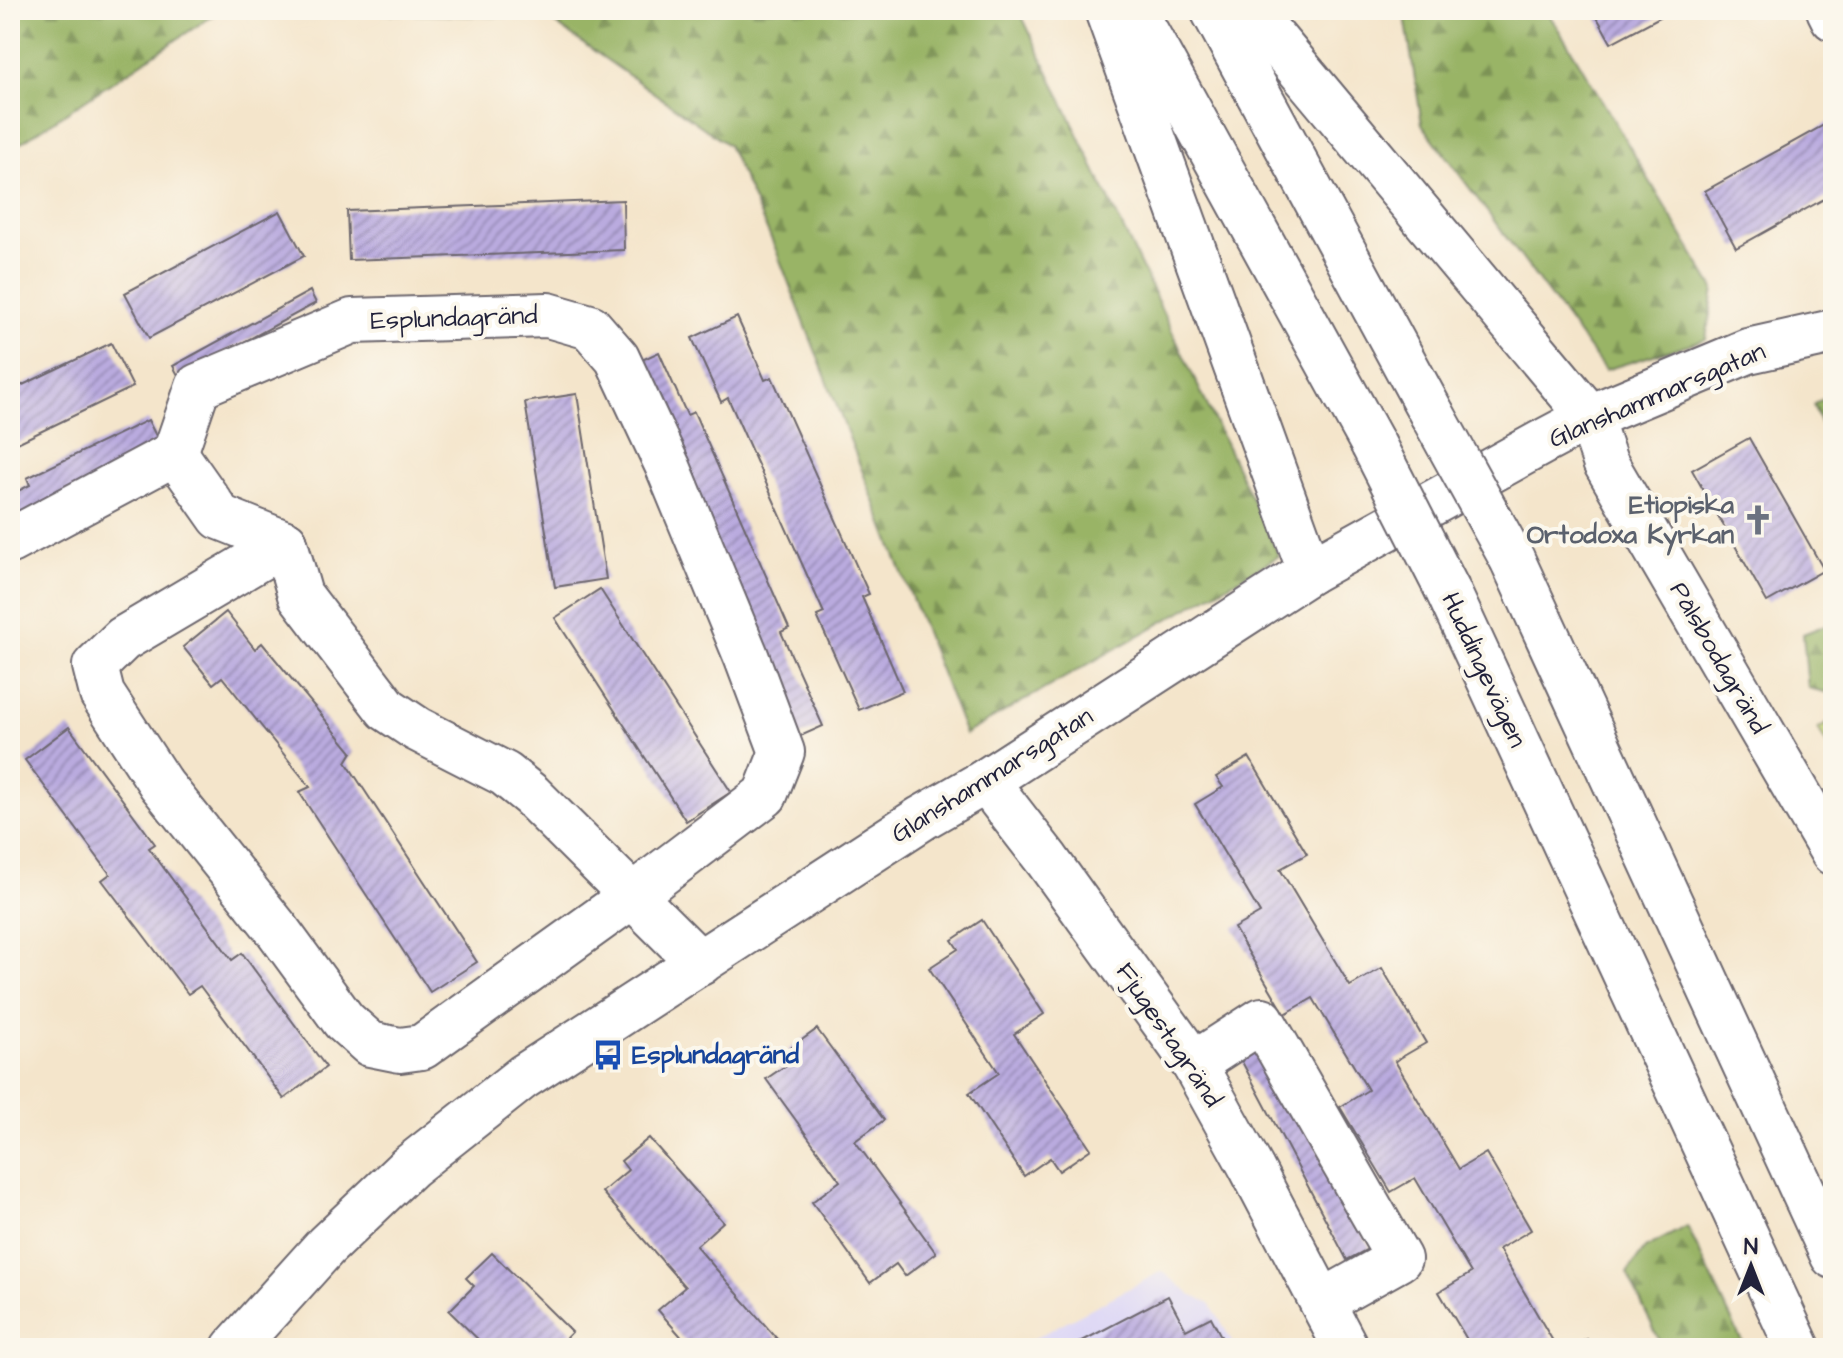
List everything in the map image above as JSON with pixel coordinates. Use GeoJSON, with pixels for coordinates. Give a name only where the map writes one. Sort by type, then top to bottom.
{"type":"FeatureCollection","features":[{"type":"Feature","properties":{"kind":"main road"},"geometry":{"type":"LineString","coordinates":[[1107,10],[1310,571]]}},
{"type":"Feature","properties":{"kind":"main road","name":"Huddingevägen"},"geometry":{"type":"LineString","coordinates":[[1134,10],[1373,444],[1448,591],[1798,1348]]}},
{"type":"Feature","properties":{"kind":"main road"},"geometry":{"type":"LineString","coordinates":[[1213,10],[1512,559],[1833,1256]]}},
{"type":"Feature","properties":{"kind":"main road"},"geometry":{"type":"LineString","coordinates":[[1252,10],[1590,417]]}},
{"type":"Feature","properties":{"kind":"main road"},"geometry":{"type":"LineString","coordinates":[[1829,10],[1833,18]]}},
{"type":"Feature","properties":{"kind":"main road","name":"Esplundagränd"},"geometry":{"type":"LineString","coordinates":[[175,453],[198,386],[352,321],[548,315],[590,327],[617,358],[668,467],[782,752],[765,795],[632,896],[422,1047],[400,1050],[370,1044],[344,1021],[276,928],[160,783],[102,694],[95,666],[123,639],[285,543]]}},
{"type":"Feature","properties":{"kind":"main road","name":"Glanshammarsgatan"},"geometry":{"type":"LineString","coordinates":[[234,1348],[326,1246],[409,1167],[523,1077],[1310,571],[1590,417],[1748,351],[1833,332]]}},
{"type":"Feature","properties":{"kind":"main road","name":"Pålsbodagränd"},"geometry":{"type":"LineString","coordinates":[[1590,417],[1605,462],[1833,853]]}},
{"type":"Feature","properties":{"kind":"main road"},"geometry":{"type":"LineString","coordinates":[[10,541],[175,453],[220,517],[285,543],[300,595],[387,709],[417,729],[505,774],[531,795],[700,963]]}},
{"type":"Feature","properties":{"kind":"main road","name":"Fjugestagränd"},"geometry":{"type":"LineString","coordinates":[[986,781],[1194,1064],[1346,1348]]}},
{"type":"Feature","properties":{"kind":"main road"},"geometry":{"type":"LineString","coordinates":[[1194,1064],[1262,1020],[1399,1259],[1322,1302]]}},
{"type":"Feature","properties":{"kind":"shaded area"},"geometry":{"type":"Polygon","coordinates":[[[1162,1271],[1191,1295],[1210,1303],[1236,1348],[1016,1348],[1162,1271]]]}},
{"type":"Feature","properties":{"kind":"green space"},"geometry":{"type":"Polygon","coordinates":[[[10,10],[221,10],[10,150],[10,10]]]}},
{"type":"Feature","properties":{"kind":"green space"},"geometry":{"type":"Polygon","coordinates":[[[268,10],[1019,10],[1279,556],[965,734],[774,245],[728,145],[547,18],[268,10]]]}},
{"type":"Feature","properties":{"kind":"green space"},"geometry":{"type":"Polygon","coordinates":[[[1404,10],[1546,10],[1714,289],[1706,339],[1605,370],[1422,124],[1404,10]]]}},
{"type":"Feature","properties":{"kind":"green space"},"geometry":{"type":"Polygon","coordinates":[[[1833,392],[1833,453],[1813,405],[1833,392]]]}},
{"type":"Feature","properties":{"kind":"green space"},"geometry":{"type":"Polygon","coordinates":[[[1833,622],[1833,694],[1808,688],[1803,634],[1833,622]]]}},
{"type":"Feature","properties":{"kind":"green space"},"geometry":{"type":"Polygon","coordinates":[[[1833,721],[1833,755],[1818,729],[1833,721]]]}},
{"type":"Feature","properties":{"kind":"green space"},"geometry":{"type":"Polygon","coordinates":[[[1687,1226],[1745,1348],[1663,1348],[1627,1273],[1645,1248],[1687,1226]]]}},
{"type":"Feature","properties":{"kind":"building"},"geometry":{"type":"Polygon","coordinates":[[[1593,10],[1673,10],[1611,43],[1593,10]]]}},
{"type":"Feature","properties":{"kind":"building"},"geometry":{"type":"Polygon","coordinates":[[[1833,120],[1833,194],[1736,248],[1705,191],[1833,120]]]}},
{"type":"Feature","properties":{"kind":"building"},"geometry":{"type":"Polygon","coordinates":[[[623,200],[624,250],[349,260],[347,211],[623,200]]]}},
{"type":"Feature","properties":{"kind":"building"},"geometry":{"type":"Polygon","coordinates":[[[280,211],[304,256],[149,338],[125,293],[280,211]]]}},
{"type":"Feature","properties":{"kind":"building"},"geometry":{"type":"Polygon","coordinates":[[[310,291],[316,303],[179,377],[173,366],[310,291]]]}},
{"type":"Feature","properties":{"kind":"building"},"geometry":{"type":"Polygon","coordinates":[[[737,317],[765,380],[772,377],[869,594],[862,597],[903,691],[859,710],[817,616],[824,613],[728,398],[721,402],[692,338],[737,317]]]}},
{"type":"Feature","properties":{"kind":"building"},"geometry":{"type":"Polygon","coordinates":[[[111,343],[133,387],[11,446],[15,453],[10,456],[10,391],[111,343]]]}},
{"type":"Feature","properties":{"kind":"building"},"geometry":{"type":"Polygon","coordinates":[[[659,352],[687,415],[694,412],[789,628],[781,632],[823,726],[796,738],[631,365],[659,352]]]}},
{"type":"Feature","properties":{"kind":"building"},"geometry":{"type":"Polygon","coordinates":[[[577,394],[606,579],[555,587],[525,402],[577,394]]]}},
{"type":"Feature","properties":{"kind":"building"},"geometry":{"type":"Polygon","coordinates":[[[148,420],[161,446],[10,528],[10,495],[30,485],[27,478],[148,420]]]}},
{"type":"Feature","properties":{"kind":"building","name":"Etiopiska Ortodoxa Kyrkan"},"geometry":{"type":"Polygon","coordinates":[[[1749,438],[1824,570],[1767,602],[1692,470],[1749,438]]]}},
{"type":"Feature","properties":{"kind":"building"},"geometry":{"type":"Polygon","coordinates":[[[600,589],[731,792],[686,821],[555,618],[600,589]]]}},
{"type":"Feature","properties":{"kind":"building"},"geometry":{"type":"Polygon","coordinates":[[[226,612],[255,649],[262,643],[352,752],[346,762],[477,962],[430,992],[299,792],[310,787],[222,677],[213,684],[183,647],[226,612]]]}},
{"type":"Feature","properties":{"kind":"building"},"geometry":{"type":"Polygon","coordinates":[[[69,727],[155,844],[149,848],[232,960],[242,953],[326,1067],[284,1099],[200,986],[188,994],[102,880],[110,874],[25,760],[69,727]]]}},
{"type":"Feature","properties":{"kind":"building"},"geometry":{"type":"Polygon","coordinates":[[[1249,757],[1307,854],[1280,869],[1350,986],[1382,968],[1426,1043],[1395,1061],[1459,1169],[1486,1153],[1531,1230],[1499,1249],[1557,1348],[1472,1348],[1439,1292],[1471,1273],[1415,1178],[1391,1192],[1340,1107],[1368,1090],[1313,998],[1285,1014],[1234,928],[1260,913],[1195,804],[1223,787],[1216,777],[1249,757]]]}},
{"type":"Feature","properties":{"kind":"building"},"geometry":{"type":"Polygon","coordinates":[[[982,920],[1044,1014],[1014,1034],[1091,1149],[1059,1171],[1050,1158],[1024,1176],[969,1093],[999,1073],[929,968],[958,949],[952,940],[982,920]]]}},
{"type":"Feature","properties":{"kind":"building"},"geometry":{"type":"Polygon","coordinates":[[[817,1029],[884,1120],[855,1141],[936,1253],[905,1276],[896,1264],[870,1283],[812,1202],[840,1181],[766,1079],[795,1059],[788,1050],[817,1029]]]}},
{"type":"Feature","properties":{"kind":"building"},"geometry":{"type":"Polygon","coordinates":[[[1263,1046],[1370,1248],[1347,1260],[1240,1058],[1263,1046]]]}},
{"type":"Feature","properties":{"kind":"building"},"geometry":{"type":"Polygon","coordinates":[[[649,1138],[723,1222],[696,1246],[785,1348],[691,1348],[658,1310],[685,1287],[602,1192],[628,1170],[621,1161],[649,1138]]]}},
{"type":"Feature","properties":{"kind":"building"},"geometry":{"type":"Polygon","coordinates":[[[492,1253],[572,1332],[556,1348],[487,1348],[449,1311],[474,1286],[466,1278],[492,1253]]]}},
{"type":"Feature","properties":{"kind":"building"},"geometry":{"type":"Polygon","coordinates":[[[1168,1296],[1186,1330],[1211,1317],[1227,1348],[1069,1348],[1168,1296]]]}},
{"type":"Feature","properties":{"kind":"building"},"geometry":{"type":"Polygon","coordinates":[[[12,1308],[16,1348],[10,1348],[12,1308]]]}},
{"type":"Feature","properties":{"kind":"building"},"geometry":{"type":"Polygon","coordinates":[[[1587,1339],[1592,1348],[1569,1348],[1587,1339]]]}},
{"type":"Feature","properties":{"kind":"place","name":"Etiopiska Ortodoxa Kyrkan"},"geometry":{"type":"Point","coordinates":[1758,520]}},
{"type":"Feature","properties":{"kind":"place","name":"Esplundagränd"},"geometry":{"type":"Point","coordinates":[608,1055]}}]}
